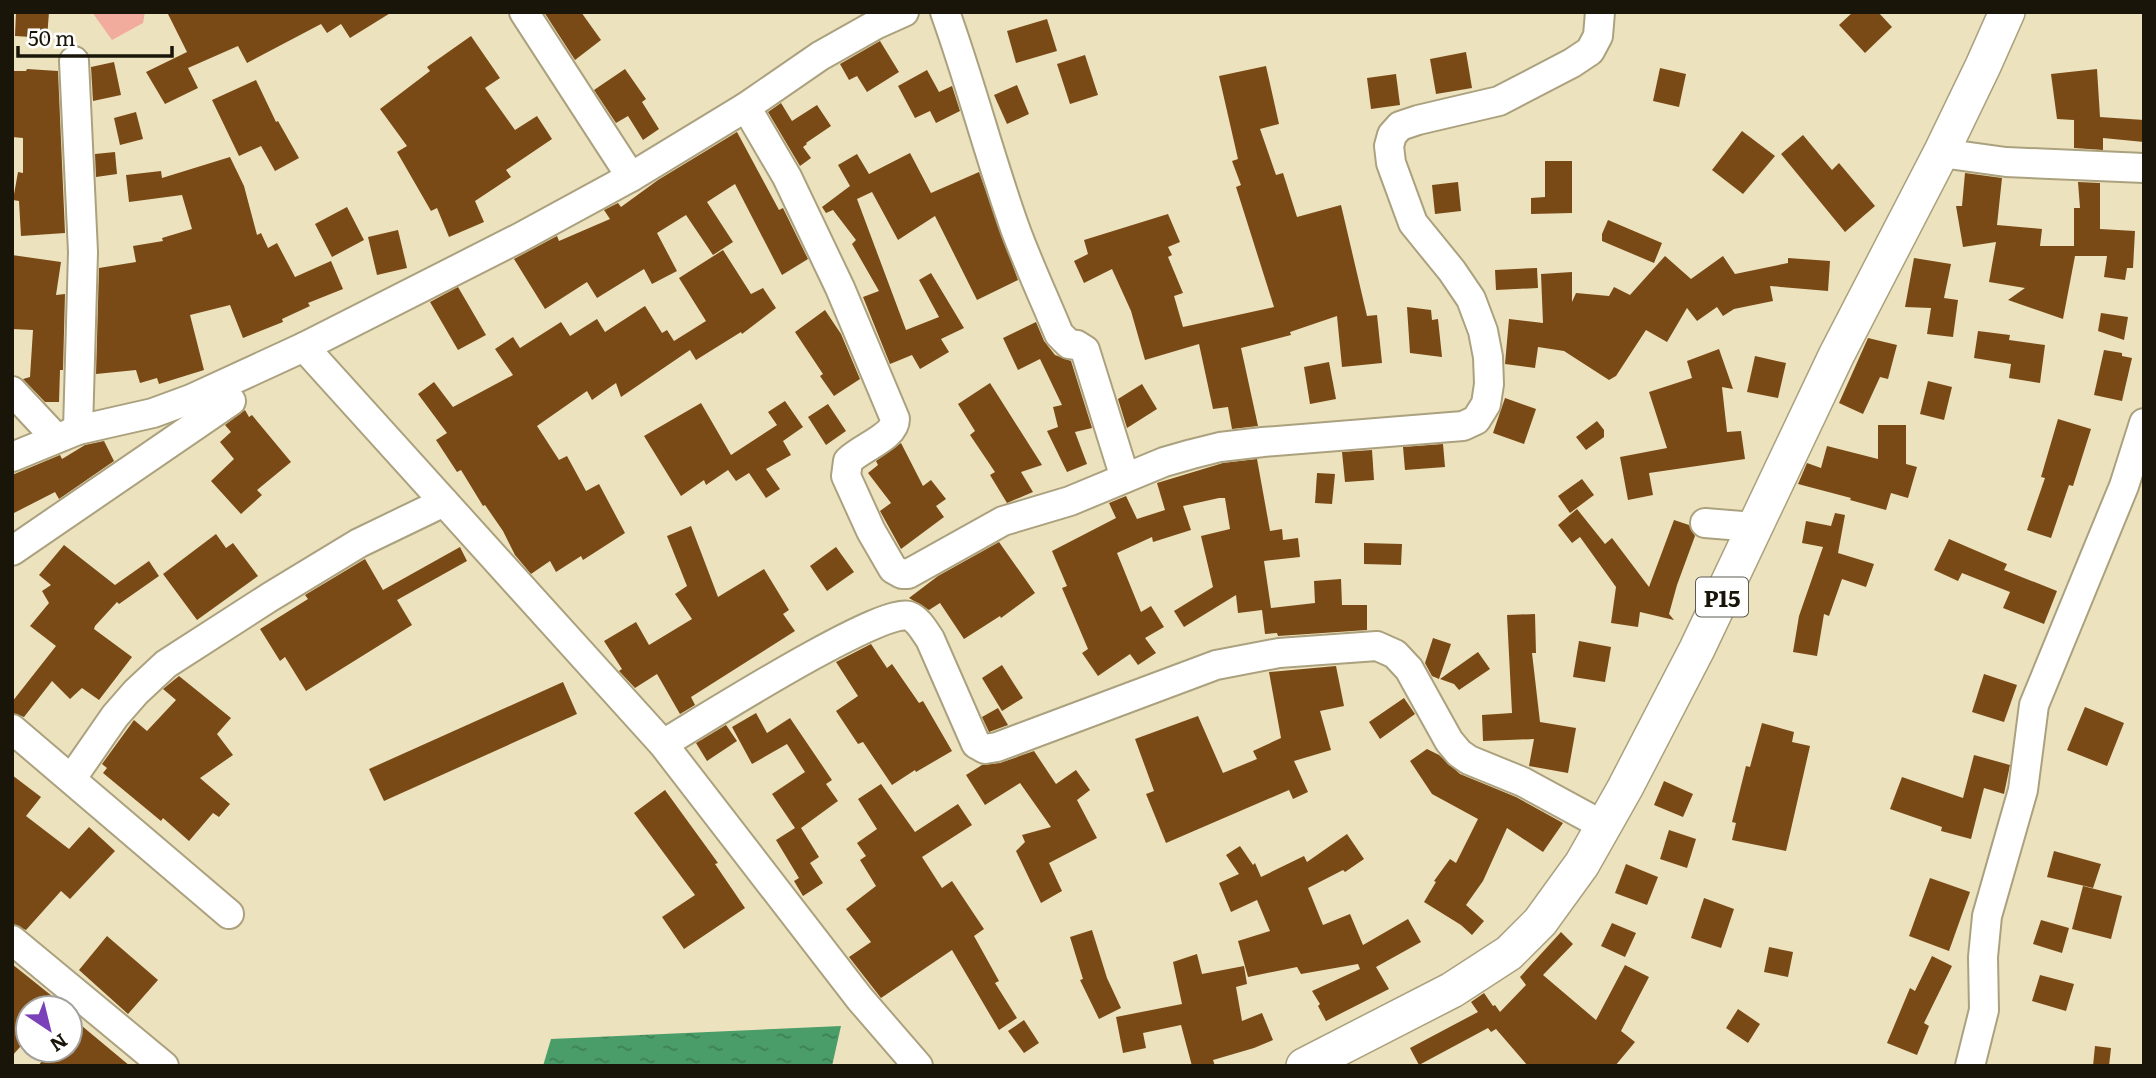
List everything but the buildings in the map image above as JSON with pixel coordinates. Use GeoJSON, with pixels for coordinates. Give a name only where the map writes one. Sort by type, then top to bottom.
{"type":"FeatureCollection","features":[{"type":"Feature","properties":{"kind":"main road","name":"P15"},"geometry":{"type":"LineString","coordinates":[[1304,1066],[1452,990],[1509,953],[1525,939],[1554,904],[1582,863],[1697,649],[1867,295],[1941,153],[2007,12]]}},
{"type":"Feature","properties":{"kind":"street"},"geometry":{"type":"LineString","coordinates":[[524,12],[631,177]]}},
{"type":"Feature","properties":{"kind":"street"},"geometry":{"type":"LineString","coordinates":[[12,457],[67,434],[153,413],[191,399],[304,347],[519,239],[631,177],[746,107],[820,56],[904,12]]}},
{"type":"Feature","properties":{"kind":"street"},"geometry":{"type":"LineString","coordinates":[[945,12],[967,72],[1016,232],[1059,334],[1069,344],[1085,350],[1125,478]]}},
{"type":"Feature","properties":{"kind":"street"},"geometry":{"type":"LineString","coordinates":[[746,107],[786,177],[828,263],[895,418],[894,428],[889,434],[854,454],[845,469],[850,490],[893,569],[908,574],[1003,521],[1070,501],[1164,462],[1220,447],[1463,426],[1476,420],[1486,404],[1489,384],[1483,331],[1471,299],[1413,223],[1391,163],[1389,146],[1392,135],[1400,126],[1418,120],[1499,101],[1572,63],[1590,51],[1598,36],[1600,12]]}},
{"type":"Feature","properties":{"kind":"street"},"geometry":{"type":"LineString","coordinates":[[67,434],[83,253],[74,61]]}},
{"type":"Feature","properties":{"kind":"street"},"geometry":{"type":"LineString","coordinates":[[1941,153],[2006,162],[2144,167]]}},
{"type":"Feature","properties":{"kind":"street"},"geometry":{"type":"LineString","coordinates":[[304,347],[663,744],[860,999],[918,1066]]}},
{"type":"Feature","properties":{"kind":"street"},"geometry":{"type":"LineString","coordinates":[[12,391],[67,434]]}},
{"type":"Feature","properties":{"kind":"street"},"geometry":{"type":"LineString","coordinates":[[12,551],[231,401]]}},
{"type":"Feature","properties":{"kind":"street"},"geometry":{"type":"LineString","coordinates":[[1970,1066],[1984,1010],[1983,957],[1987,916],[2023,790],[2035,705],[2124,486],[2144,423]]}},
{"type":"Feature","properties":{"kind":"street"},"geometry":{"type":"LineString","coordinates":[[72,778],[115,716],[166,664],[359,543],[444,502]]}},
{"type":"Feature","properties":{"kind":"street"},"geometry":{"type":"LineString","coordinates":[[1705,523],[1754,527]]}},
{"type":"Feature","properties":{"kind":"street"},"geometry":{"type":"LineString","coordinates":[[663,744],[842,639],[897,615],[909,616],[921,626],[930,639],[976,744],[985,748],[996,747],[1216,665],[1279,653],[1377,646],[1395,654],[1409,669],[1449,741],[1459,753],[1469,760],[1523,782],[1604,826]]}},
{"type":"Feature","properties":{"kind":"street"},"geometry":{"type":"LineString","coordinates":[[12,729],[229,914]]}},
{"type":"Feature","properties":{"kind":"street"},"geometry":{"type":"LineString","coordinates":[[12,940],[164,1066]]}},
{"type":"Feature","properties":{"kind":"shaded area"},"geometry":{"type":"Polygon","coordinates":[[[92,12],[145,12],[143,23],[112,40],[92,12]]]}},
{"type":"Feature","properties":{"kind":"water"},"geometry":{"type":"Polygon","coordinates":[[[841,1026],[832,1066],[543,1066],[551,1039],[841,1026]]]}}]}
